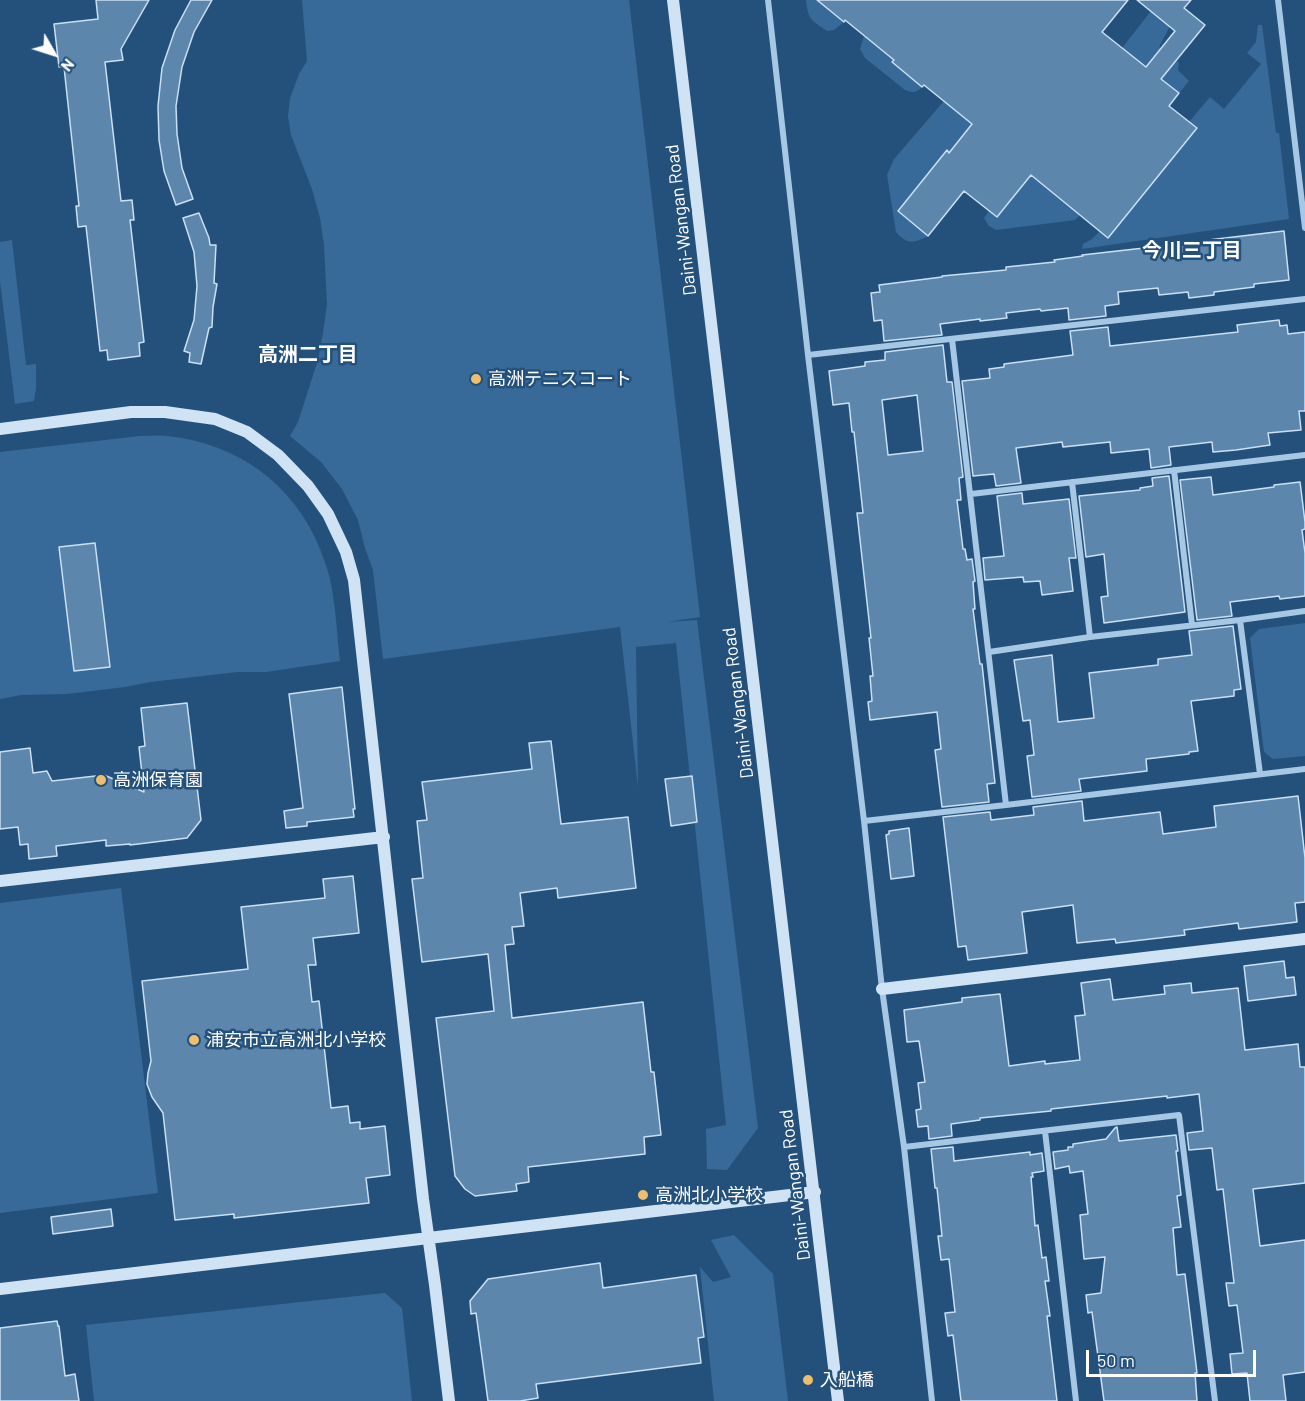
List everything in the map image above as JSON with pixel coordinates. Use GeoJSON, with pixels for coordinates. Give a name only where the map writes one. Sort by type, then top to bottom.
{"type":"FeatureCollection","features":[{"type":"Feature","properties":{"kind":"street","name":"Daini-Wangan Road"},"geometry":{"type":"LineString","coordinates":[[673,0],[838,1401]]}},
{"type":"Feature","properties":{"kind":"street"},"geometry":{"type":"LineString","coordinates":[[768,0],[932,1401]]}},
{"type":"Feature","properties":{"kind":"street"},"geometry":{"type":"LineString","coordinates":[[1278,0],[1305,228]]}},
{"type":"Feature","properties":{"kind":"street"},"geometry":{"type":"LineString","coordinates":[[808,355],[1305,299]]}},
{"type":"Feature","properties":{"kind":"street"},"geometry":{"type":"LineString","coordinates":[[952,339],[1006,805]]}},
{"type":"Feature","properties":{"kind":"street"},"geometry":{"type":"LineString","coordinates":[[0,429],[131,412],[165,412],[215,419],[247,432],[278,455],[308,486],[328,514],[346,552],[354,580],[428,1237],[449,1401]]}},
{"type":"Feature","properties":{"kind":"street"},"geometry":{"type":"LineString","coordinates":[[971,494],[1305,454]]}},
{"type":"Feature","properties":{"kind":"street"},"geometry":{"type":"LineString","coordinates":[[1174,470],[1192,625]]}},
{"type":"Feature","properties":{"kind":"street"},"geometry":{"type":"LineString","coordinates":[[1072,482],[1090,637]]}},
{"type":"Feature","properties":{"kind":"street"},"geometry":{"type":"LineString","coordinates":[[988,652],[1305,611]]}},
{"type":"Feature","properties":{"kind":"street"},"geometry":{"type":"LineString","coordinates":[[1240,620],[1260,774]]}},
{"type":"Feature","properties":{"kind":"street"},"geometry":{"type":"LineString","coordinates":[[864,821],[1305,769]]}},
{"type":"Feature","properties":{"kind":"street"},"geometry":{"type":"LineString","coordinates":[[0,881],[384,837]]}},
{"type":"Feature","properties":{"kind":"street"},"geometry":{"type":"LineString","coordinates":[[882,989],[1305,939]]}},
{"type":"Feature","properties":{"kind":"street"},"geometry":{"type":"LineString","coordinates":[[903,1147],[1179,1114],[1215,1401]]}},
{"type":"Feature","properties":{"kind":"street"},"geometry":{"type":"LineString","coordinates":[[1045,1131],[1076,1401]]}},
{"type":"Feature","properties":{"kind":"street"},"geometry":{"type":"LineString","coordinates":[[0,1289],[815,1192]]}},
{"type":"Feature","properties":{"kind":"shaded area"},"geometry":{"type":"Polygon","coordinates":[[[302,0],[629,0],[700,617],[667,622],[697,620],[758,1128],[727,1170],[707,1169],[706,1129],[726,1125],[676,643],[636,647],[638,787],[620,627],[383,659],[373,570],[358,520],[342,489],[321,462],[290,436],[298,422],[318,360],[327,304],[320,218],[312,189],[291,135],[288,116],[290,98],[299,74],[307,61],[302,0]]]}},
{"type":"Feature","properties":{"kind":"shaded area"},"geometry":{"type":"Polygon","coordinates":[[[806,0],[817,0],[844,22],[834,30],[827,31],[811,19],[806,0]]]}},
{"type":"Feature","properties":{"kind":"shaded area"},"geometry":{"type":"Polygon","coordinates":[[[942,0],[892,62],[922,87],[910,92],[865,58],[860,49],[864,36],[872,42],[942,0]]]}},
{"type":"Feature","properties":{"kind":"shaded area"},"geometry":{"type":"Polygon","coordinates":[[[1038,0],[974,172],[946,151],[898,211],[928,236],[911,242],[907,241],[896,232],[887,175],[894,159],[944,101],[951,107],[1038,0]]]}},
{"type":"Feature","properties":{"kind":"shaded area"},"geometry":{"type":"Polygon","coordinates":[[[1151,11],[1170,26],[1159,47],[1179,63],[1178,70],[1189,81],[1179,93],[1149,69],[1080,215],[1075,220],[996,230],[989,226],[984,218],[989,211],[997,217],[1129,54],[1122,48],[1151,11]]]}},
{"type":"Feature","properties":{"kind":"shaded area"},"geometry":{"type":"Polygon","coordinates":[[[1258,25],[1262,25],[1276,133],[1279,133],[1289,219],[1082,249],[1083,244],[1101,230],[1197,128],[1189,122],[1210,97],[1224,109],[1261,64],[1247,53],[1256,42],[1258,25]]]}},
{"type":"Feature","properties":{"kind":"shaded area"},"geometry":{"type":"Polygon","coordinates":[[[12,240],[26,365],[36,364],[34,401],[15,404],[0,281],[0,242],[12,240]]]}},
{"type":"Feature","properties":{"kind":"shaded area"},"geometry":{"type":"Polygon","coordinates":[[[140,436],[167,436],[217,447],[260,471],[295,505],[309,526],[329,575],[340,661],[266,672],[238,672],[67,694],[21,695],[0,699],[0,452],[140,436]]]}},
{"type":"Feature","properties":{"kind":"shaded area"},"geometry":{"type":"Polygon","coordinates":[[[1305,623],[1305,756],[1273,759],[1264,752],[1250,638],[1259,629],[1305,623]]]}},
{"type":"Feature","properties":{"kind":"shaded area"},"geometry":{"type":"Polygon","coordinates":[[[121,888],[158,1193],[0,1213],[0,903],[121,888]]]}},
{"type":"Feature","properties":{"kind":"shaded area"},"geometry":{"type":"Polygon","coordinates":[[[734,1235],[773,1274],[788,1401],[714,1401],[700,1267],[713,1282],[731,1277],[711,1240],[734,1235]]]}},
{"type":"Feature","properties":{"kind":"shaded area"},"geometry":{"type":"Polygon","coordinates":[[[385,1293],[402,1308],[412,1401],[94,1401],[86,1325],[385,1293]]]}},
{"type":"Feature","properties":{"kind":"building"},"geometry":{"type":"Polygon","coordinates":[[[96,0],[149,0],[121,49],[123,60],[105,62],[121,201],[132,200],[134,220],[130,220],[144,342],[139,343],[140,356],[108,360],[107,350],[100,351],[86,226],[78,227],[76,206],[79,206],[64,67],[59,67],[54,24],[98,19],[96,0]]]}},
{"type":"Feature","properties":{"kind":"building"},"geometry":{"type":"Polygon","coordinates":[[[191,0],[212,0],[194,32],[182,67],[176,106],[177,134],[182,168],[193,199],[176,205],[164,171],[159,140],[158,106],[162,68],[175,30],[191,0]]]}},
{"type":"Feature","properties":{"kind":"building"},"geometry":{"type":"Polygon","coordinates":[[[817,0],[1128,0],[1102,32],[1146,67],[1175,31],[1137,0],[1191,0],[1184,8],[1205,25],[1161,79],[1179,93],[1169,106],[1197,128],[1108,238],[1031,175],[997,217],[964,191],[928,236],[898,211],[947,150],[949,153],[972,124],[924,85],[922,87],[892,62],[894,60],[817,0]]]}},
{"type":"Feature","properties":{"kind":"building"},"geometry":{"type":"Polygon","coordinates":[[[199,213],[210,245],[216,245],[214,283],[217,284],[212,327],[209,328],[201,364],[189,362],[190,353],[184,351],[194,320],[197,286],[194,252],[183,218],[199,213]]]}},
{"type":"Feature","properties":{"kind":"building"},"geometry":{"type":"Polygon","coordinates":[[[1284,231],[1289,280],[1254,284],[1254,287],[1189,298],[1188,292],[1159,295],[1158,288],[1118,292],[1119,304],[1105,306],[1106,316],[1069,320],[1068,308],[1041,311],[1040,309],[1006,313],[1007,318],[940,324],[942,335],[884,341],[882,320],[874,321],[871,293],[880,292],[879,285],[1006,270],[1006,267],[1055,262],[1054,260],[1082,255],[1183,246],[1183,243],[1284,231]]]}},
{"type":"Feature","properties":{"kind":"building"},"geometry":{"type":"Polygon","coordinates":[[[1279,320],[1280,326],[1287,325],[1288,334],[1305,332],[1305,411],[1299,411],[1301,430],[1268,433],[1270,445],[1236,450],[1213,452],[1212,442],[1169,447],[1171,465],[1151,468],[1149,449],[1111,453],[1110,442],[1063,447],[1062,442],[1016,448],[1021,483],[996,486],[994,474],[973,476],[962,381],[990,378],[989,369],[1004,367],[1004,364],[1073,355],[1070,331],[1108,327],[1110,346],[1238,332],[1237,325],[1279,320]]]}},
{"type":"Feature","properties":{"kind":"building"},"geometry":{"type":"Polygon","coordinates":[[[943,345],[947,382],[952,382],[963,477],[959,478],[961,500],[957,500],[963,549],[965,549],[967,560],[972,559],[975,581],[973,582],[975,609],[973,609],[980,664],[982,664],[995,783],[987,784],[989,802],[942,807],[935,750],[941,749],[937,712],[870,720],[868,702],[872,701],[870,676],[873,676],[869,638],[871,638],[857,513],[863,513],[854,432],[852,432],[849,403],[833,405],[829,371],[865,366],[865,362],[885,360],[885,352],[943,345]],[[917,395],[882,400],[888,455],[923,451],[917,395]]]}},
{"type":"Feature","properties":{"kind":"building"},"geometry":{"type":"Polygon","coordinates":[[[1169,476],[1185,612],[1104,623],[1101,597],[1108,596],[1104,554],[1086,557],[1079,496],[1140,490],[1140,488],[1153,486],[1152,478],[1169,476]]]}},
{"type":"Feature","properties":{"kind":"building"},"geometry":{"type":"Polygon","coordinates":[[[1211,477],[1213,495],[1300,482],[1305,522],[1305,529],[1302,530],[1305,553],[1305,596],[1280,599],[1279,596],[1230,602],[1232,616],[1197,620],[1180,480],[1211,477]]]}},
{"type":"Feature","properties":{"kind":"building"},"geometry":{"type":"Polygon","coordinates":[[[1022,493],[1023,504],[1069,499],[1076,558],[1069,558],[1073,591],[1042,595],[1040,581],[1024,582],[1023,577],[985,580],[983,558],[1004,556],[997,496],[1022,493]]]}},
{"type":"Feature","properties":{"kind":"building"},"geometry":{"type":"Polygon","coordinates":[[[95,543],[110,667],[74,671],[59,547],[95,543]]]}},
{"type":"Feature","properties":{"kind":"building"},"geometry":{"type":"Polygon","coordinates":[[[1233,626],[1241,689],[1234,690],[1234,696],[1191,701],[1198,751],[1146,759],[1147,771],[1079,779],[1081,791],[1032,797],[1027,756],[1034,755],[1030,720],[1023,721],[1014,660],[1052,655],[1058,722],[1094,718],[1089,673],[1158,665],[1158,659],[1192,655],[1189,631],[1233,626]]]}},
{"type":"Feature","properties":{"kind":"building"},"geometry":{"type":"Polygon","coordinates":[[[342,687],[354,817],[307,822],[307,826],[286,828],[284,811],[303,808],[289,694],[342,687]]]}},
{"type":"Feature","properties":{"kind":"building","name":"高洲保育園"},"geometry":{"type":"Polygon","coordinates":[[[187,703],[201,820],[187,838],[130,845],[106,846],[106,840],[56,846],[57,856],[29,859],[28,844],[20,845],[18,827],[0,829],[0,752],[30,748],[33,773],[47,771],[52,781],[104,775],[144,792],[139,747],[145,746],[141,708],[187,703]]]}},
{"type":"Feature","properties":{"kind":"building"},"geometry":{"type":"Polygon","coordinates":[[[551,741],[561,824],[628,817],[636,888],[558,898],[557,888],[520,893],[524,926],[512,927],[514,944],[505,945],[512,1018],[643,1002],[661,1135],[644,1137],[645,1154],[528,1167],[529,1182],[516,1184],[517,1191],[475,1196],[465,1189],[455,1176],[436,1018],[494,1011],[488,954],[422,962],[412,879],[423,878],[417,821],[427,820],[422,782],[532,769],[529,743],[551,741]]]}},
{"type":"Feature","properties":{"kind":"building"},"geometry":{"type":"Polygon","coordinates":[[[692,776],[697,822],[671,826],[665,779],[692,776]]]}},
{"type":"Feature","properties":{"kind":"building"},"geometry":{"type":"Polygon","coordinates":[[[1298,796],[1305,858],[1305,902],[1295,903],[1297,922],[1239,929],[1238,923],[1184,930],[1185,935],[1116,943],[1115,939],[1077,943],[1073,905],[1022,912],[1027,953],[968,960],[966,946],[958,947],[943,817],[990,812],[991,820],[1034,815],[1033,807],[1082,801],[1084,821],[1160,812],[1163,834],[1216,827],[1214,806],[1298,796]]]}},
{"type":"Feature","properties":{"kind":"building"},"geometry":{"type":"Polygon","coordinates":[[[909,828],[914,876],[891,879],[886,835],[889,831],[909,828]]]}},
{"type":"Feature","properties":{"kind":"building"},"geometry":{"type":"Polygon","coordinates":[[[353,876],[359,933],[313,938],[316,965],[308,965],[312,1002],[319,1001],[331,1108],[348,1106],[350,1123],[360,1122],[360,1129],[385,1126],[390,1175],[366,1178],[369,1203],[234,1218],[234,1214],[175,1220],[163,1113],[152,1097],[147,1084],[151,1061],[142,981],[248,969],[241,907],[325,898],[323,879],[353,876]]]}},
{"type":"Feature","properties":{"kind":"building"},"geometry":{"type":"Polygon","coordinates":[[[1284,961],[1286,978],[1294,977],[1296,995],[1248,1001],[1244,966],[1284,961]]]}},
{"type":"Feature","properties":{"kind":"building"},"geometry":{"type":"Polygon","coordinates":[[[1110,979],[1113,1000],[1165,994],[1164,986],[1191,983],[1192,993],[1238,988],[1245,1050],[1298,1044],[1300,1067],[1305,1067],[1305,1183],[1253,1189],[1260,1246],[1305,1240],[1305,1372],[1283,1375],[1286,1401],[1250,1401],[1247,1373],[1232,1374],[1230,1354],[1243,1353],[1237,1305],[1229,1306],[1226,1283],[1234,1283],[1223,1189],[1217,1190],[1212,1148],[1189,1150],[1187,1133],[1203,1131],[1199,1094],[980,1118],[980,1120],[951,1124],[952,1136],[929,1139],[928,1126],[918,1127],[916,1110],[921,1109],[918,1083],[925,1082],[919,1041],[907,1042],[904,1010],[962,1002],[962,998],[1000,994],[1009,1066],[1045,1061],[1045,1064],[1080,1060],[1075,1016],[1085,1015],[1081,983],[1110,979]]]}},
{"type":"Feature","properties":{"kind":"building"},"geometry":{"type":"Polygon","coordinates":[[[1117,1127],[1119,1141],[1176,1135],[1181,1195],[1177,1196],[1181,1227],[1173,1228],[1177,1275],[1185,1274],[1197,1373],[1195,1373],[1197,1401],[1104,1401],[1092,1312],[1088,1313],[1086,1295],[1101,1293],[1105,1257],[1084,1259],[1080,1215],[1088,1214],[1083,1171],[1070,1173],[1069,1166],[1055,1169],[1053,1152],[1068,1150],[1068,1147],[1073,1147],[1073,1144],[1106,1139],[1117,1127]]]}},
{"type":"Feature","properties":{"kind":"building"},"geometry":{"type":"Polygon","coordinates":[[[953,1147],[954,1161],[1030,1152],[1030,1155],[1042,1153],[1044,1171],[1032,1173],[1033,1177],[1031,1177],[1035,1226],[1038,1225],[1042,1258],[1046,1257],[1049,1281],[1045,1281],[1050,1316],[1047,1316],[1057,1401],[961,1401],[953,1335],[948,1336],[945,1313],[955,1312],[949,1259],[941,1260],[938,1236],[942,1236],[931,1149],[953,1147]]]}},
{"type":"Feature","properties":{"kind":"building"},"geometry":{"type":"Polygon","coordinates":[[[111,1209],[113,1226],[53,1234],[51,1217],[111,1209]]]}},
{"type":"Feature","properties":{"kind":"building"},"geometry":{"type":"Polygon","coordinates":[[[600,1263],[603,1288],[696,1275],[704,1337],[698,1338],[701,1363],[536,1384],[538,1398],[520,1401],[488,1401],[476,1313],[471,1314],[470,1301],[488,1279],[600,1263]]]}},
{"type":"Feature","properties":{"kind":"building"},"geometry":{"type":"Polygon","coordinates":[[[57,1321],[65,1376],[75,1374],[79,1401],[0,1401],[0,1328],[57,1321]]]}},
{"type":"Feature","properties":{"kind":"place","name":"高洲テニスコート"},"geometry":{"type":"Point","coordinates":[476,379]}},
{"type":"Feature","properties":{"kind":"place","name":"高洲保育園"},"geometry":{"type":"Point","coordinates":[101,780]}},
{"type":"Feature","properties":{"kind":"place","name":"浦安市立高洲北小学校"},"geometry":{"type":"Point","coordinates":[194,1040]}},
{"type":"Feature","properties":{"kind":"place","name":"高洲北小学校"},"geometry":{"type":"Point","coordinates":[643,1195]}},
{"type":"Feature","properties":{"kind":"place","name":"入船橋"},"geometry":{"type":"Point","coordinates":[808,1380]}},
{"type":"Feature","properties":{"kind":"district","name":"今川三丁目"},"geometry":{"type":"Point","coordinates":[1192,250]}},
{"type":"Feature","properties":{"kind":"district","name":"高洲二丁目"},"geometry":{"type":"Point","coordinates":[308,354]}}]}
